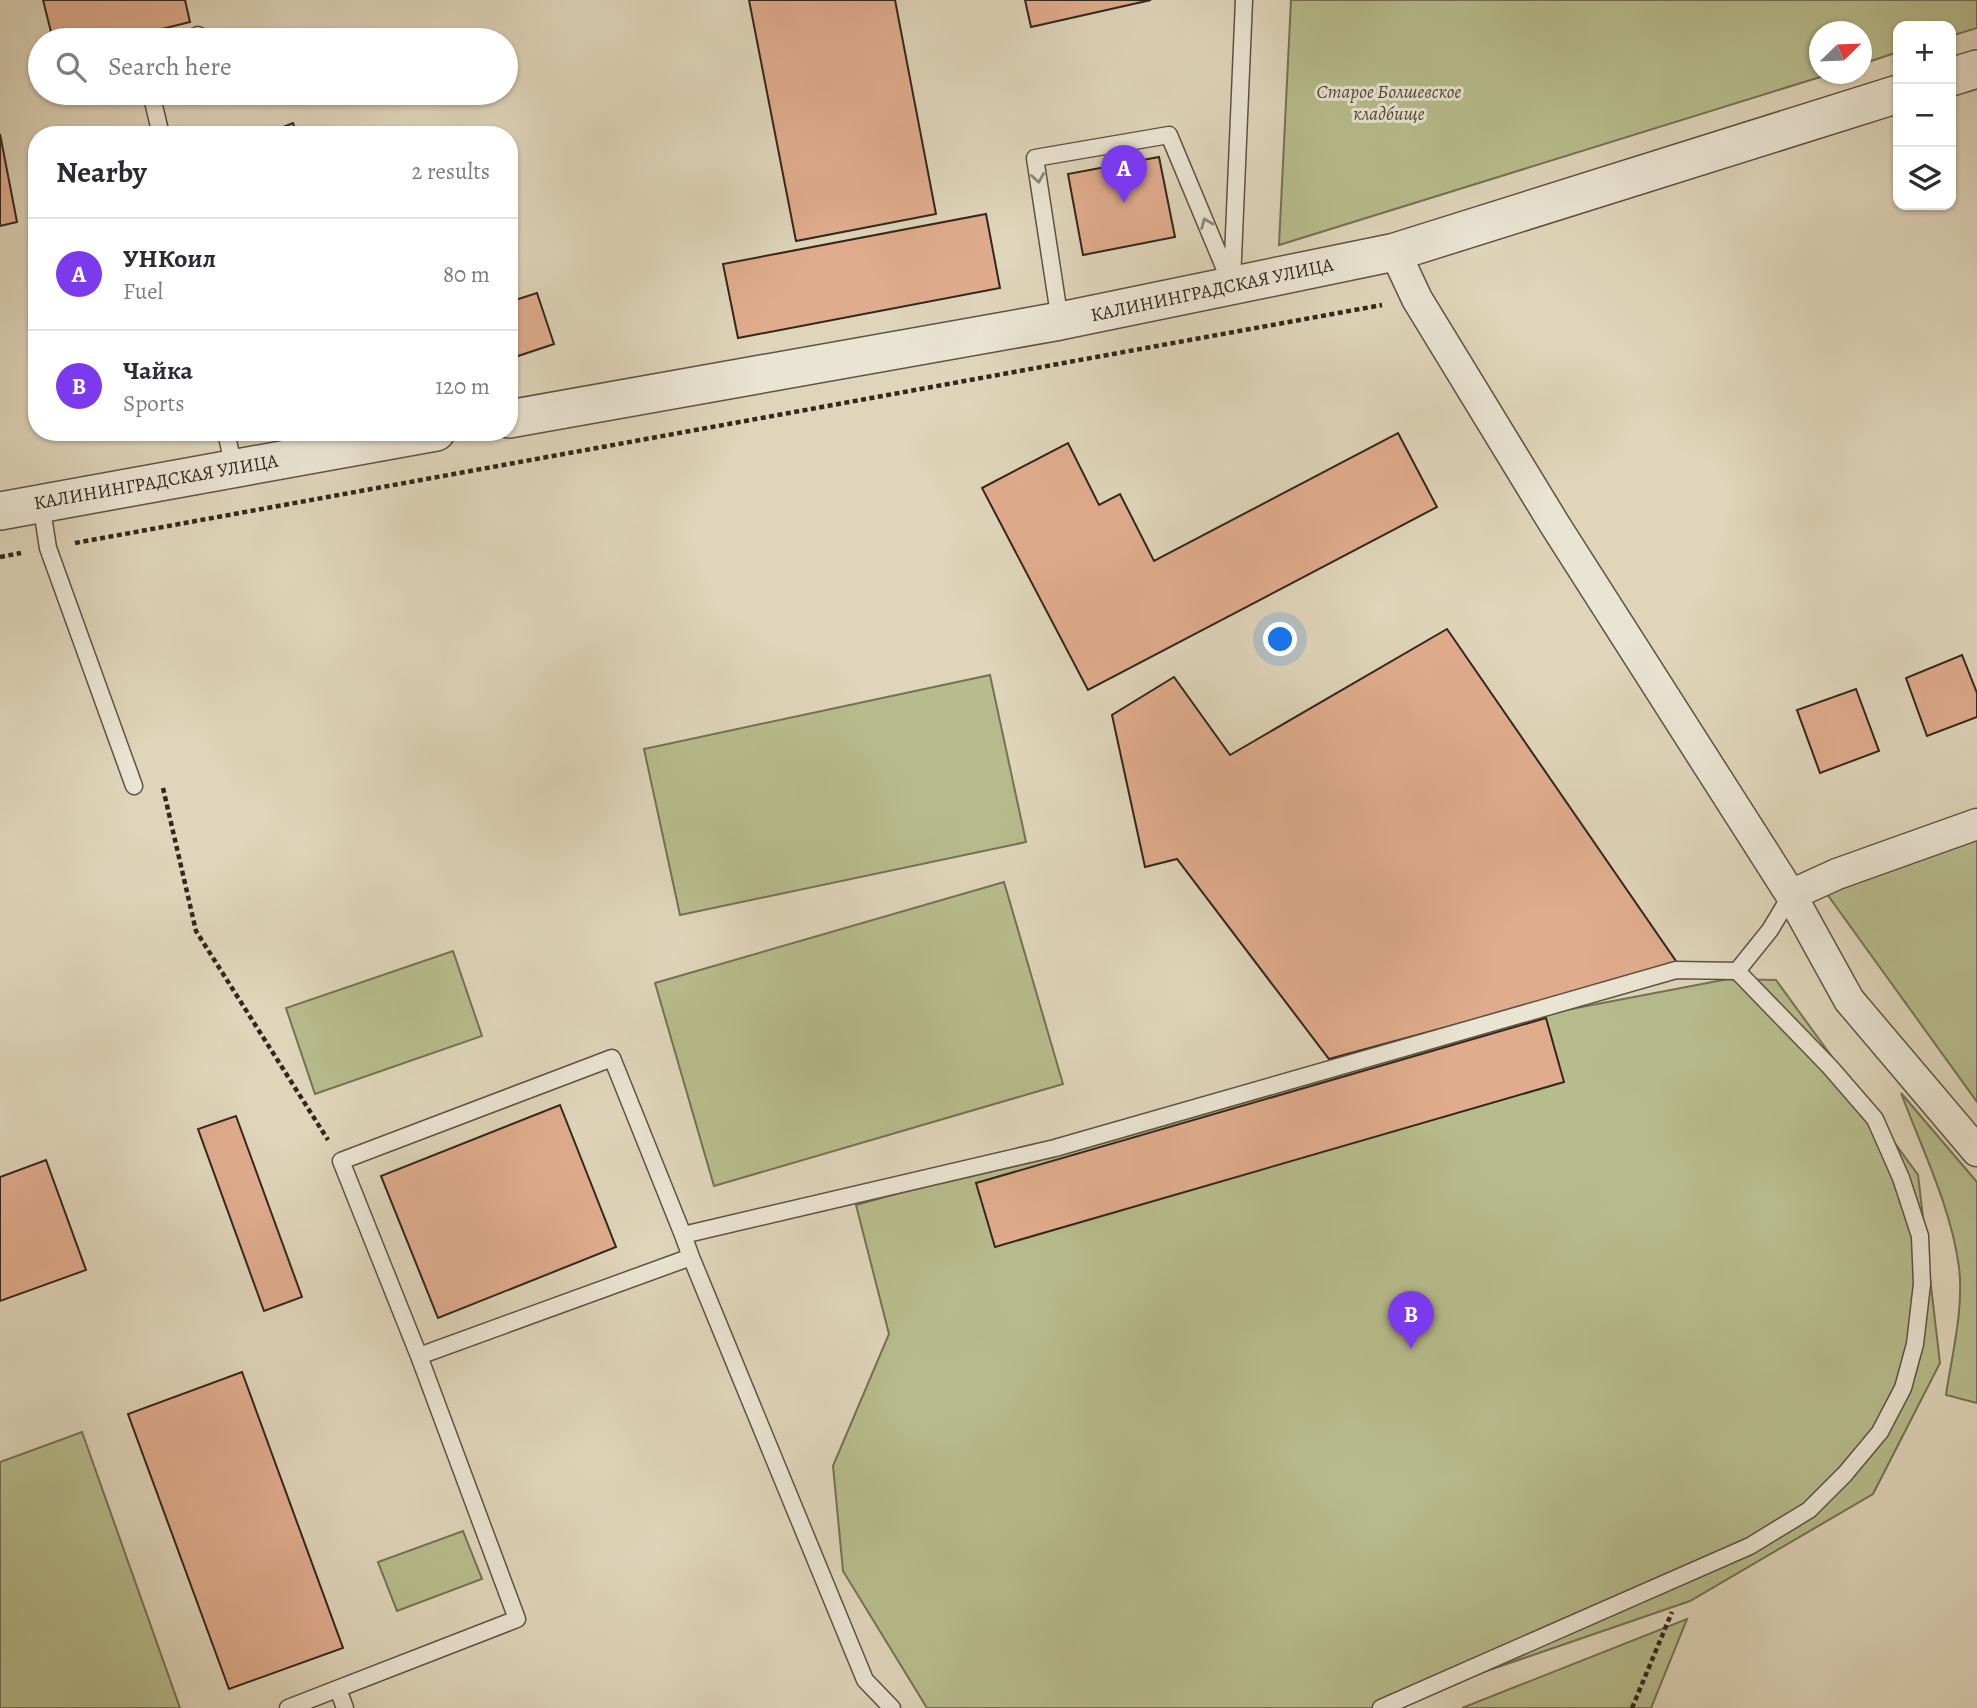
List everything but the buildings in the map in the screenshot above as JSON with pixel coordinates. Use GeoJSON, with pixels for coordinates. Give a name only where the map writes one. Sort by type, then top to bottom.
{"type":"FeatureCollection","features":[{"type":"Feature","properties":{"kind":"street"},"geometry":{"type":"LineString","coordinates":[[1956,75],[1977,69]]}},
{"type":"Feature","properties":{"kind":"street","name":"КАЛИНИНГРАДСКАЯ УЛИЦА"},"geometry":{"type":"LineString","coordinates":[[518,417],[1060,321],[1395,252],[1893,96]]}},
{"type":"Feature","properties":{"kind":"street"},"geometry":{"type":"LineString","coordinates":[[1395,252],[1417,299],[1555,525],[1791,895],[1849,1000],[1977,1151]]}},
{"type":"Feature","properties":{"kind":"street","name":"КАЛИНИНГРАДСКАЯ УЛИЦА"},"geometry":{"type":"LineString","coordinates":[[0,511],[386,441]]}},
{"type":"Feature","properties":{"kind":"street"},"geometry":{"type":"LineString","coordinates":[[1791,895],[1838,874],[1977,824]]}},
{"type":"Feature","properties":{"kind":"lane"},"geometry":{"type":"LineString","coordinates":[[1231,286],[1244,0]]}},
{"type":"Feature","properties":{"kind":"lane"},"geometry":{"type":"LineString","coordinates":[[154,105],[159,126]]}},
{"type":"Feature","properties":{"kind":"lane"},"geometry":{"type":"LineString","coordinates":[[1060,321],[1035,158],[1169,135],[1231,286]]}},
{"type":"Feature","properties":{"kind":"lane"},"geometry":{"type":"LineString","coordinates":[[228,441],[234,468]]}},
{"type":"Feature","properties":{"kind":"lane"},"geometry":{"type":"LineString","coordinates":[[41,503],[48,548],[134,786]]}},
{"type":"Feature","properties":{"kind":"lane"},"geometry":{"type":"LineString","coordinates":[[1737,971],[1770,930],[1791,895]]}},
{"type":"Feature","properties":{"kind":"lane"},"geometry":{"type":"LineString","coordinates":[[683,1235],[1055,1148],[1676,970],[1737,971],[1830,1067],[1875,1119],[1901,1178],[1920,1236],[1923,1284],[1915,1344],[1903,1388],[1880,1432],[1845,1474],[1809,1510],[1750,1546],[1381,1708]]}},
{"type":"Feature","properties":{"kind":"lane"},"geometry":{"type":"LineString","coordinates":[[288,1708],[517,1619],[419,1356],[341,1161],[612,1059],[865,1680],[892,1708]]}},
{"type":"Feature","properties":{"kind":"lane"},"geometry":{"type":"LineString","coordinates":[[419,1356],[691,1257]]}},
{"type":"Feature","properties":{"kind":"lane"},"geometry":{"type":"LineString","coordinates":[[338,1689],[345,1708]]}},
{"type":"Feature","properties":{"kind":"path"},"geometry":{"type":"LineString","coordinates":[[0,557],[1417,299]]}},
{"type":"Feature","properties":{"kind":"path"},"geometry":{"type":"LineString","coordinates":[[134,786],[162,786],[196,931],[341,1161]]}},
{"type":"Feature","properties":{"kind":"path"},"geometry":{"type":"LineString","coordinates":[[1632,1708],[1687,1574]]}},
{"type":"Feature","properties":{"kind":"green space","name":"Старое Болшевское кладбище"},"geometry":{"type":"Polygon","coordinates":[[[1291,0],[1977,0],[1977,28],[1956,34],[1956,21],[1893,21],[1893,54],[1872,61],[1872,21],[1809,21],[1809,81],[1279,245],[1291,0]]]}},
{"type":"Feature","properties":{"kind":"green space"},"geometry":{"type":"Polygon","coordinates":[[[990,675],[1026,842],[680,915],[644,749],[990,675]]]}},
{"type":"Feature","properties":{"kind":"green space"},"geometry":{"type":"Polygon","coordinates":[[[1977,838],[1977,1102],[1827,894],[1977,838]]]}},
{"type":"Feature","properties":{"kind":"green space"},"geometry":{"type":"Polygon","coordinates":[[[1004,882],[1063,1084],[714,1186],[655,983],[1004,882]]]}},
{"type":"Feature","properties":{"kind":"green space"},"geometry":{"type":"Polygon","coordinates":[[[453,951],[482,1036],[315,1094],[286,1008],[453,951]]]}},
{"type":"Feature","properties":{"kind":"green space"},"geometry":{"type":"Polygon","coordinates":[[[1728,979],[1776,980],[1918,1175],[1940,1363],[1873,1494],[1690,1601],[1379,1708],[927,1708],[843,1571],[833,1466],[889,1334],[856,1205],[1545,1014],[1728,979]]]}},
{"type":"Feature","properties":{"kind":"green space"},"geometry":{"type":"Polygon","coordinates":[[[1901,1093],[1977,1182],[1977,1403],[1946,1395],[1959,1315],[1959,1267],[1943,1200],[1901,1093]]]}},
{"type":"Feature","properties":{"kind":"green space"},"geometry":{"type":"Polygon","coordinates":[[[82,1432],[180,1708],[0,1708],[0,1462],[82,1432]]]}},
{"type":"Feature","properties":{"kind":"green space"},"geometry":{"type":"Polygon","coordinates":[[[463,1531],[482,1579],[397,1611],[378,1562],[463,1531]]]}},
{"type":"Feature","properties":{"kind":"green space"},"geometry":{"type":"Polygon","coordinates":[[[1687,1619],[1651,1708],[1462,1708],[1687,1619]]]}},
{"type":"Feature","properties":{"kind":"place","name":"УНКоил"},"geometry":{"type":"Point","coordinates":[1124,203]}},
{"type":"Feature","properties":{"kind":"place","name":"Чайка"},"geometry":{"type":"Point","coordinates":[1411,1349]}}]}
